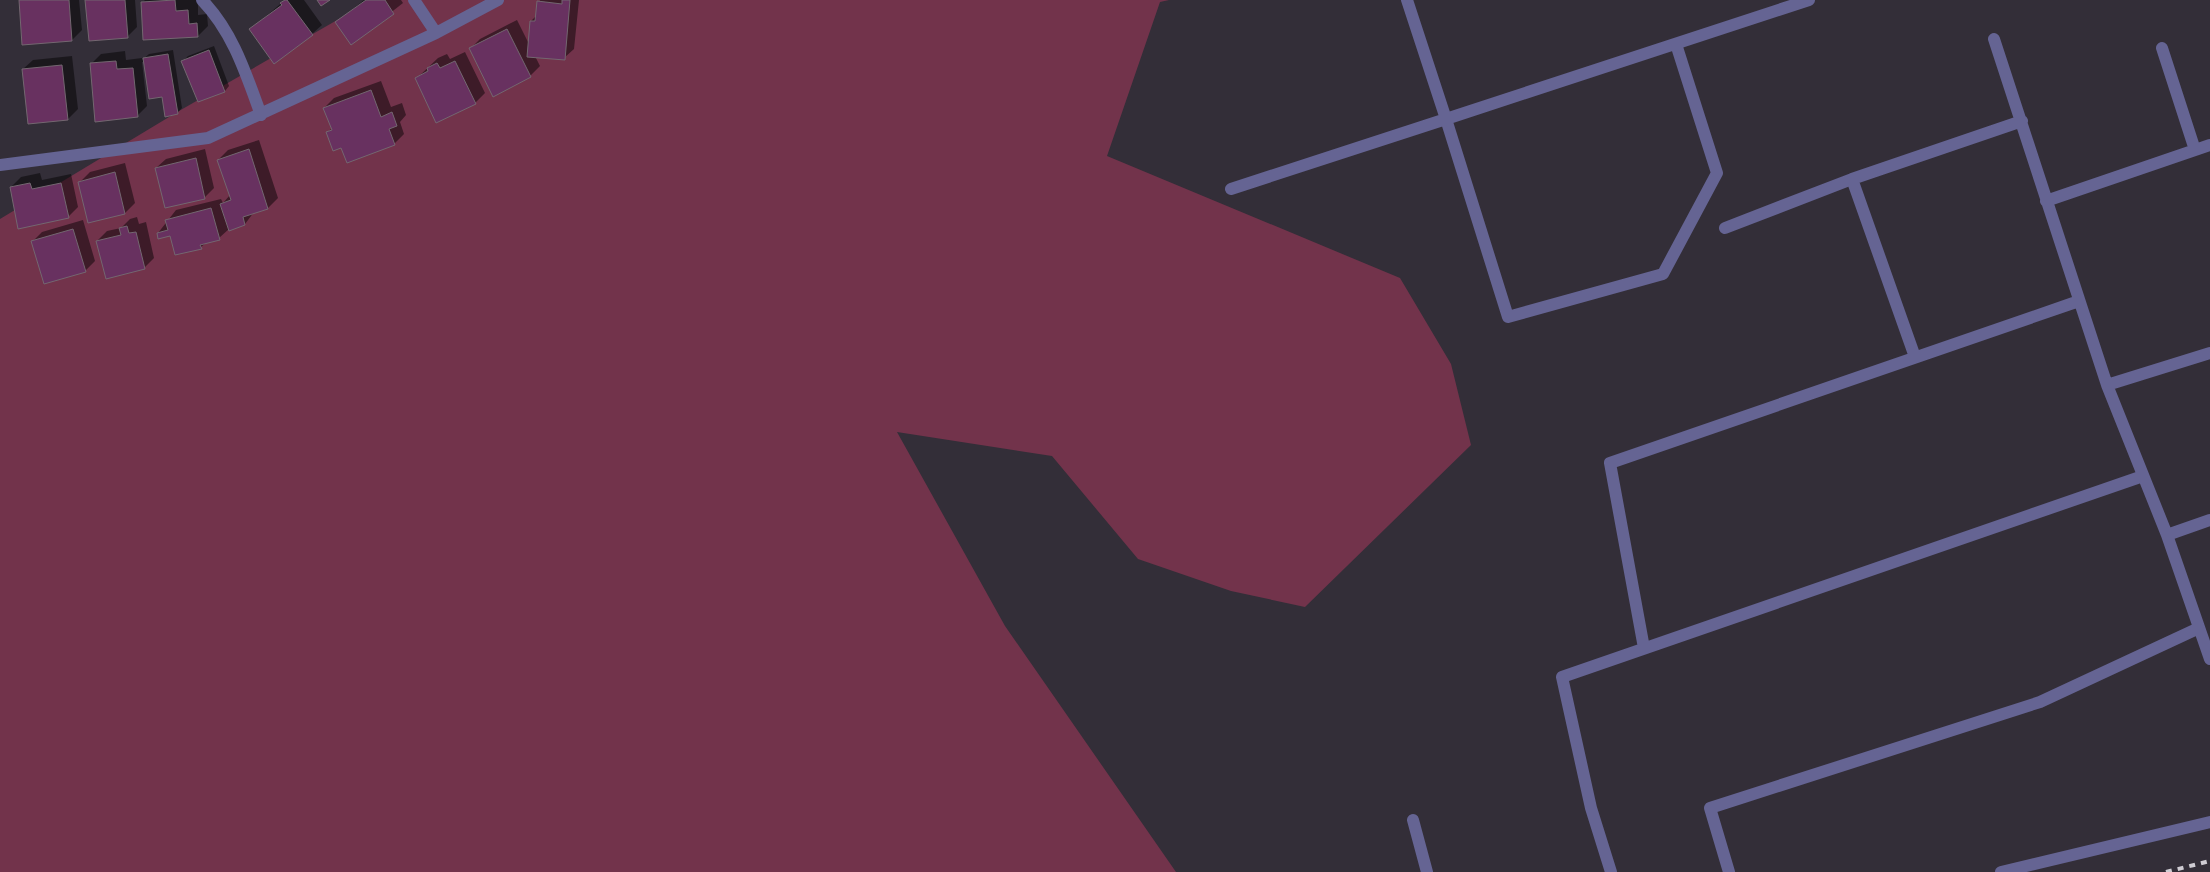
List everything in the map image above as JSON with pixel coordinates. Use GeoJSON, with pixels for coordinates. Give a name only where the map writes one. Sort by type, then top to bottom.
{"type":"FeatureCollection","features":[{"type":"Feature","properties":{"kind":"street"},"geometry":{"type":"LineString","coordinates":[[202,0],[214,13],[237,50],[261,115]]}},
{"type":"Feature","properties":{"kind":"street"},"geometry":{"type":"LineString","coordinates":[[414,0],[436,33]]}},
{"type":"Feature","properties":{"kind":"street"},"geometry":{"type":"LineString","coordinates":[[0,165],[208,138],[436,33],[498,0]]}},
{"type":"Feature","properties":{"kind":"street"},"geometry":{"type":"LineString","coordinates":[[1407,0],[1508,317],[1663,274],[1717,173],[1676,44]]}},
{"type":"Feature","properties":{"kind":"street"},"geometry":{"type":"LineString","coordinates":[[1231,189],[1810,0]]}},
{"type":"Feature","properties":{"kind":"street"},"geometry":{"type":"LineString","coordinates":[[1994,39],[2107,385],[2167,535],[2210,659]]}},
{"type":"Feature","properties":{"kind":"street"},"geometry":{"type":"LineString","coordinates":[[2162,48],[2195,150]]}},
{"type":"Feature","properties":{"kind":"street"},"geometry":{"type":"LineString","coordinates":[[1725,228],[1852,179],[2022,121]]}},
{"type":"Feature","properties":{"kind":"street"},"geometry":{"type":"LineString","coordinates":[[2046,201],[2210,144]]}},
{"type":"Feature","properties":{"kind":"street"},"geometry":{"type":"LineString","coordinates":[[1852,179],[1915,357]]}},
{"type":"Feature","properties":{"kind":"street"},"geometry":{"type":"LineString","coordinates":[[1644,648],[1610,463],[2079,301]]}},
{"type":"Feature","properties":{"kind":"street"},"geometry":{"type":"LineString","coordinates":[[2107,385],[2210,353]]}},
{"type":"Feature","properties":{"kind":"street"},"geometry":{"type":"LineString","coordinates":[[1611,872],[1591,808],[1562,677],[2143,476]]}},
{"type":"Feature","properties":{"kind":"street"},"geometry":{"type":"LineString","coordinates":[[2167,535],[2210,520]]}},
{"type":"Feature","properties":{"kind":"street"},"geometry":{"type":"LineString","coordinates":[[1729,872],[1710,808],[2040,702],[2199,628]]}},
{"type":"Feature","properties":{"kind":"street"},"geometry":{"type":"LineString","coordinates":[[1413,820],[1427,872]]}},
{"type":"Feature","properties":{"kind":"street"},"geometry":{"type":"LineString","coordinates":[[2001,872],[2210,822]]}},
{"type":"Feature","properties":{"kind":"shaded area"},"geometry":{"type":"Polygon","coordinates":[[[372,0],[1169,0],[1160,2],[1107,156],[1400,278],[1451,364],[1471,445],[1305,607],[1231,591],[1138,559],[1052,456],[897,432],[1005,626],[1176,872],[0,872],[0,219],[179,111],[372,0]]]}},
{"type":"Feature","properties":{"kind":"building"},"geometry":{"type":"Polygon","coordinates":[[[19,0],[69,0],[72,41],[22,45],[19,0]]]}},
{"type":"Feature","properties":{"kind":"building"},"geometry":{"type":"Polygon","coordinates":[[[85,0],[125,0],[128,38],[89,41],[85,0]]]}},
{"type":"Feature","properties":{"kind":"building"},"geometry":{"type":"Polygon","coordinates":[[[175,0],[176,11],[188,10],[189,24],[197,23],[198,37],[143,40],[141,2],[175,0]]]}},
{"type":"Feature","properties":{"kind":"building"},"geometry":{"type":"Polygon","coordinates":[[[287,0],[313,35],[274,64],[249,29],[282,5],[280,3],[287,0]]]}},
{"type":"Feature","properties":{"kind":"building"},"geometry":{"type":"Polygon","coordinates":[[[317,0],[330,0],[321,6],[317,0]]]}},
{"type":"Feature","properties":{"kind":"building"},"geometry":{"type":"Polygon","coordinates":[[[366,0],[385,0],[394,14],[351,45],[335,22],[366,0]]]}},
{"type":"Feature","properties":{"kind":"building"},"geometry":{"type":"Polygon","coordinates":[[[562,0],[570,0],[565,60],[527,57],[530,21],[535,21],[537,1],[562,4],[562,0]]]}},
{"type":"Feature","properties":{"kind":"building"},"geometry":{"type":"Polygon","coordinates":[[[507,29],[531,77],[493,97],[469,48],[507,29]]]}},
{"type":"Feature","properties":{"kind":"building"},"geometry":{"type":"Polygon","coordinates":[[[209,50],[225,92],[198,102],[181,61],[209,50]]]}},
{"type":"Feature","properties":{"kind":"building"},"geometry":{"type":"Polygon","coordinates":[[[168,54],[178,114],[165,117],[162,97],[149,99],[143,58],[168,54]]]}},
{"type":"Feature","properties":{"kind":"building"},"geometry":{"type":"Polygon","coordinates":[[[116,61],[117,69],[133,68],[138,117],[95,122],[90,63],[116,61]]]}},
{"type":"Feature","properties":{"kind":"building"},"geometry":{"type":"Polygon","coordinates":[[[455,61],[476,104],[436,123],[415,78],[428,71],[427,68],[437,63],[440,68],[455,61]]]}},
{"type":"Feature","properties":{"kind":"building"},"geometry":{"type":"Polygon","coordinates":[[[62,65],[68,120],[28,124],[22,69],[62,65]]]}},
{"type":"Feature","properties":{"kind":"building"},"geometry":{"type":"Polygon","coordinates":[[[371,90],[381,117],[392,112],[397,126],[389,129],[395,145],[347,163],[341,148],[333,151],[326,132],[332,130],[323,108],[371,90]]]}},
{"type":"Feature","properties":{"kind":"building"},"geometry":{"type":"Polygon","coordinates":[[[249,149],[268,209],[243,217],[245,225],[229,231],[220,204],[231,200],[217,160],[249,149]]]}},
{"type":"Feature","properties":{"kind":"building"},"geometry":{"type":"Polygon","coordinates":[[[196,158],[205,199],[165,208],[155,168],[196,158]]]}},
{"type":"Feature","properties":{"kind":"building"},"geometry":{"type":"Polygon","coordinates":[[[115,172],[125,214],[88,223],[78,182],[115,172]]]}},
{"type":"Feature","properties":{"kind":"building"},"geometry":{"type":"Polygon","coordinates":[[[30,183],[32,189],[61,183],[69,218],[18,229],[10,187],[30,183]]]}},
{"type":"Feature","properties":{"kind":"building"},"geometry":{"type":"Polygon","coordinates":[[[211,208],[220,240],[200,245],[202,249],[175,255],[170,236],[158,239],[157,233],[168,230],[165,220],[211,208]]]}},
{"type":"Feature","properties":{"kind":"building"},"geometry":{"type":"Polygon","coordinates":[[[127,226],[129,233],[136,232],[145,269],[106,279],[96,241],[121,235],[119,228],[127,226]]]}},
{"type":"Feature","properties":{"kind":"building"},"geometry":{"type":"Polygon","coordinates":[[[73,229],[86,272],[44,284],[31,241],[73,229]]]}},
{"type":"Feature","properties":{"kind":"railway"},"geometry":{"type":"LineString","coordinates":[[2166,872],[2210,861]]}}]}
